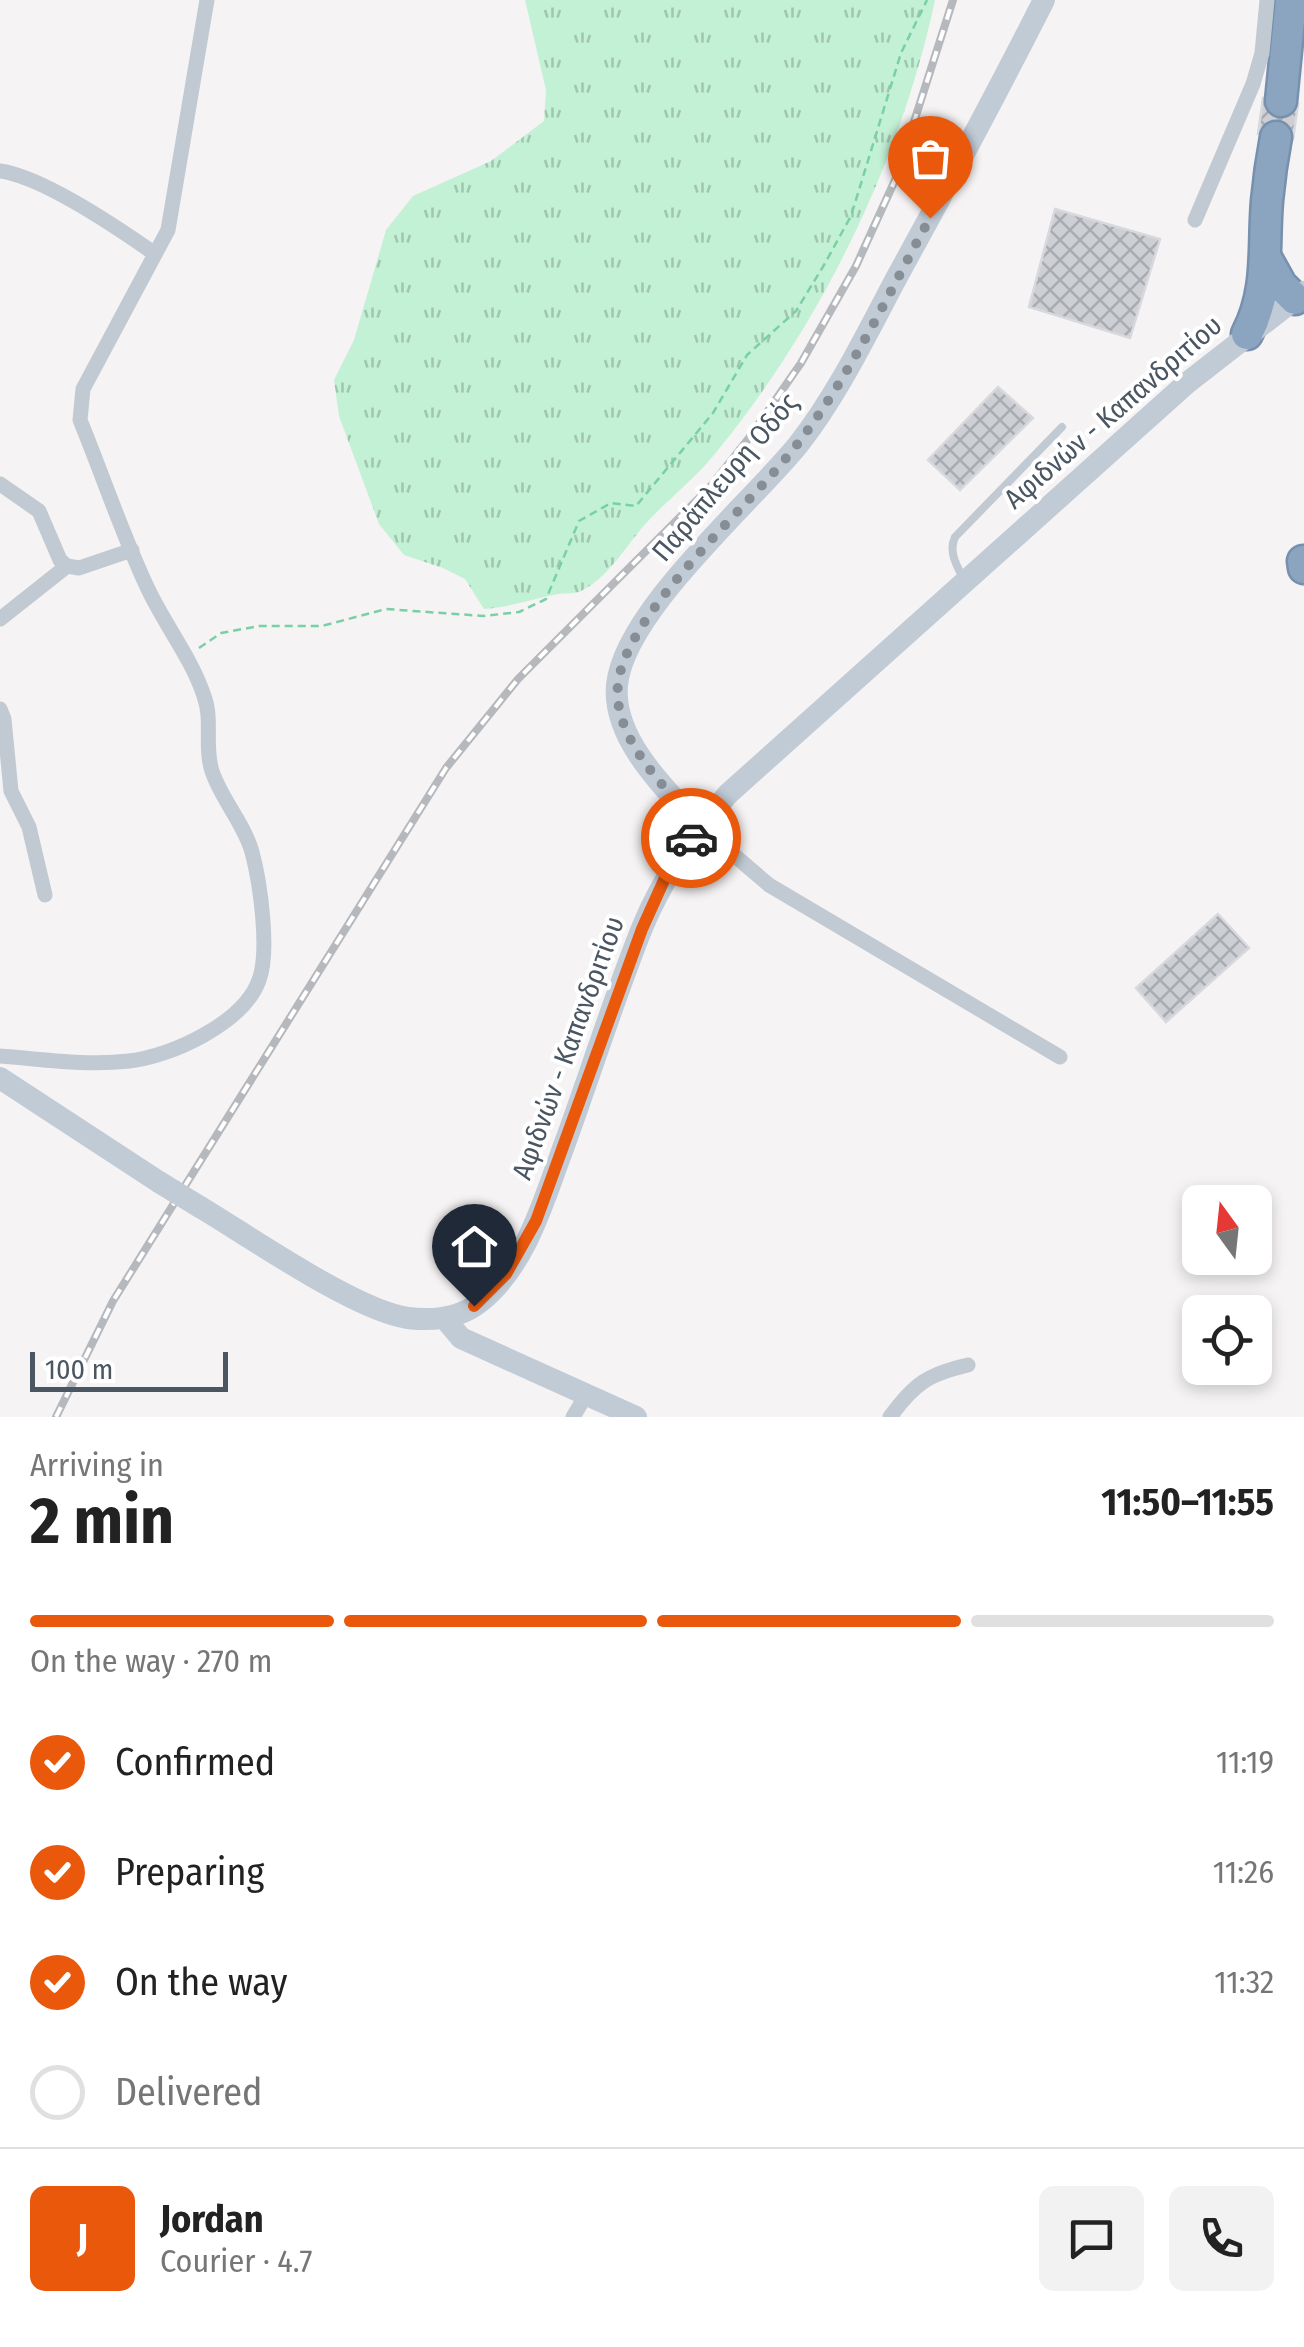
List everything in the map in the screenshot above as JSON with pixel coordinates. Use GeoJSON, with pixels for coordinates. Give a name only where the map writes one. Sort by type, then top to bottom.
{"type":"FeatureCollection","features":[{"type":"Feature","properties":{"kind":"highway"},"geometry":{"type":"LineString","coordinates":[[1281,101],[1292,0]]}},
{"type":"Feature","properties":{"kind":"highway"},"geometry":{"type":"LineString","coordinates":[[1247,334],[1262,298],[1267,200],[1276,137]]}},
{"type":"Feature","properties":{"kind":"highway"},"geometry":{"type":"LineString","coordinates":[[1266,258],[1281,285],[1300,295]]}},
{"type":"Feature","properties":{"kind":"main road","name":"Παράπλευρη Οδός"},"geometry":{"type":"LineString","coordinates":[[700,826],[629,738],[618,702],[622,665],[640,629],[674,584],[798,444],[831,396],[1044,0]]}},
{"type":"Feature","properties":{"kind":"main road","name":"Αφιδνών - Καπανδριτίου"},"geometry":{"type":"LineString","coordinates":[[445,1319],[474,1306],[494,1288],[536,1221],[642,929],[665,878],[700,826],[728,794],[1149,416],[1300,295]]}},
{"type":"Feature","properties":{"kind":"main road"},"geometry":{"type":"LineString","coordinates":[[0,1078],[200,1207],[371,1305],[404,1318],[445,1319],[460,1338],[636,1417]]}},
{"type":"Feature","properties":{"kind":"street"},"geometry":{"type":"LineString","coordinates":[[0,1056],[110,1062],[161,1054],[212,1029],[239,1008],[259,981],[262,933],[252,850],[212,774],[207,755],[205,698],[167,628],[132,550],[80,420],[79,404],[90,375],[168,230],[207,0]]}},
{"type":"Feature","properties":{"kind":"street"},"geometry":{"type":"LineString","coordinates":[[1195,220],[1253,84],[1262,53],[1267,0]]}},
{"type":"Feature","properties":{"kind":"street"},"geometry":{"type":"LineString","coordinates":[[0,171],[60,194],[155,254]]}},
{"type":"Feature","properties":{"kind":"street"},"geometry":{"type":"LineString","coordinates":[[0,484],[39,510],[60,560],[67,566],[79,568],[132,550]]}},
{"type":"Feature","properties":{"kind":"street"},"geometry":{"type":"LineString","coordinates":[[0,619],[67,566]]}},
{"type":"Feature","properties":{"kind":"street"},"geometry":{"type":"LineString","coordinates":[[0,709],[11,791],[29,827],[45,895]]}},
{"type":"Feature","properties":{"kind":"street"},"geometry":{"type":"LineString","coordinates":[[700,826],[769,885],[1060,1057]]}},
{"type":"Feature","properties":{"kind":"street"},"geometry":{"type":"LineString","coordinates":[[890,1417],[922,1380],[968,1365]]}},
{"type":"Feature","properties":{"kind":"street"},"geometry":{"type":"LineString","coordinates":[[573,1417],[586,1394]]}},
{"type":"Feature","properties":{"kind":"lane"},"geometry":{"type":"LineString","coordinates":[[966,584],[953,557],[951,545],[955,537],[1062,427]]}},
{"type":"Feature","properties":{"kind":"path"},"geometry":{"type":"LineString","coordinates":[[188,666],[201,644],[221,633],[259,626],[322,626],[386,609],[484,616],[519,612],[546,599],[579,521],[610,504],[636,506],[712,413],[746,355],[796,311],[851,216],[895,68],[927,0]]}},
{"type":"Feature","properties":{"kind":"green space"},"geometry":{"type":"Polygon","coordinates":[[[525,0],[935,0],[901,122],[878,182],[821,298],[752,405],[706,464],[591,585],[576,593],[484,609],[465,579],[404,555],[379,524],[339,416],[334,380],[354,340],[386,230],[413,196],[491,161],[544,121],[546,90],[525,0]]]}},
{"type":"Feature","properties":{"kind":"building"},"geometry":{"type":"Polygon","coordinates":[[[1263,98],[1298,104],[1293,139],[1258,134],[1263,98]]]}},
{"type":"Feature","properties":{"kind":"building"},"geometry":{"type":"Polygon","coordinates":[[[1055,209],[1160,239],[1130,338],[1029,307],[1055,209]]]}},
{"type":"Feature","properties":{"kind":"building"},"geometry":{"type":"Polygon","coordinates":[[[998,387],[1033,418],[960,490],[928,460],[998,387]]]}},
{"type":"Feature","properties":{"kind":"building"},"geometry":{"type":"Polygon","coordinates":[[[1218,914],[1249,948],[1166,1022],[1136,988],[1218,914]]]}},
{"type":"Feature","properties":{"kind":"railway"},"geometry":{"type":"LineString","coordinates":[[56,1417],[113,1301],[446,768],[518,679],[710,487],[801,363],[856,266],[896,178],[953,0]]}},
{"type":"Feature","properties":{"kind":"way so far"},"geometry":{"type":"LineString","coordinates":[[691,838],[700,826],[629,738],[621,718],[617,686],[622,665],[640,629],[674,584],[798,444],[841,380],[930,218]]}},
{"type":"Feature","properties":{"kind":"route"},"geometry":{"type":"LineString","coordinates":[[474,1306],[506,1274],[536,1221],[642,929],[665,878],[691,838]]}}]}
